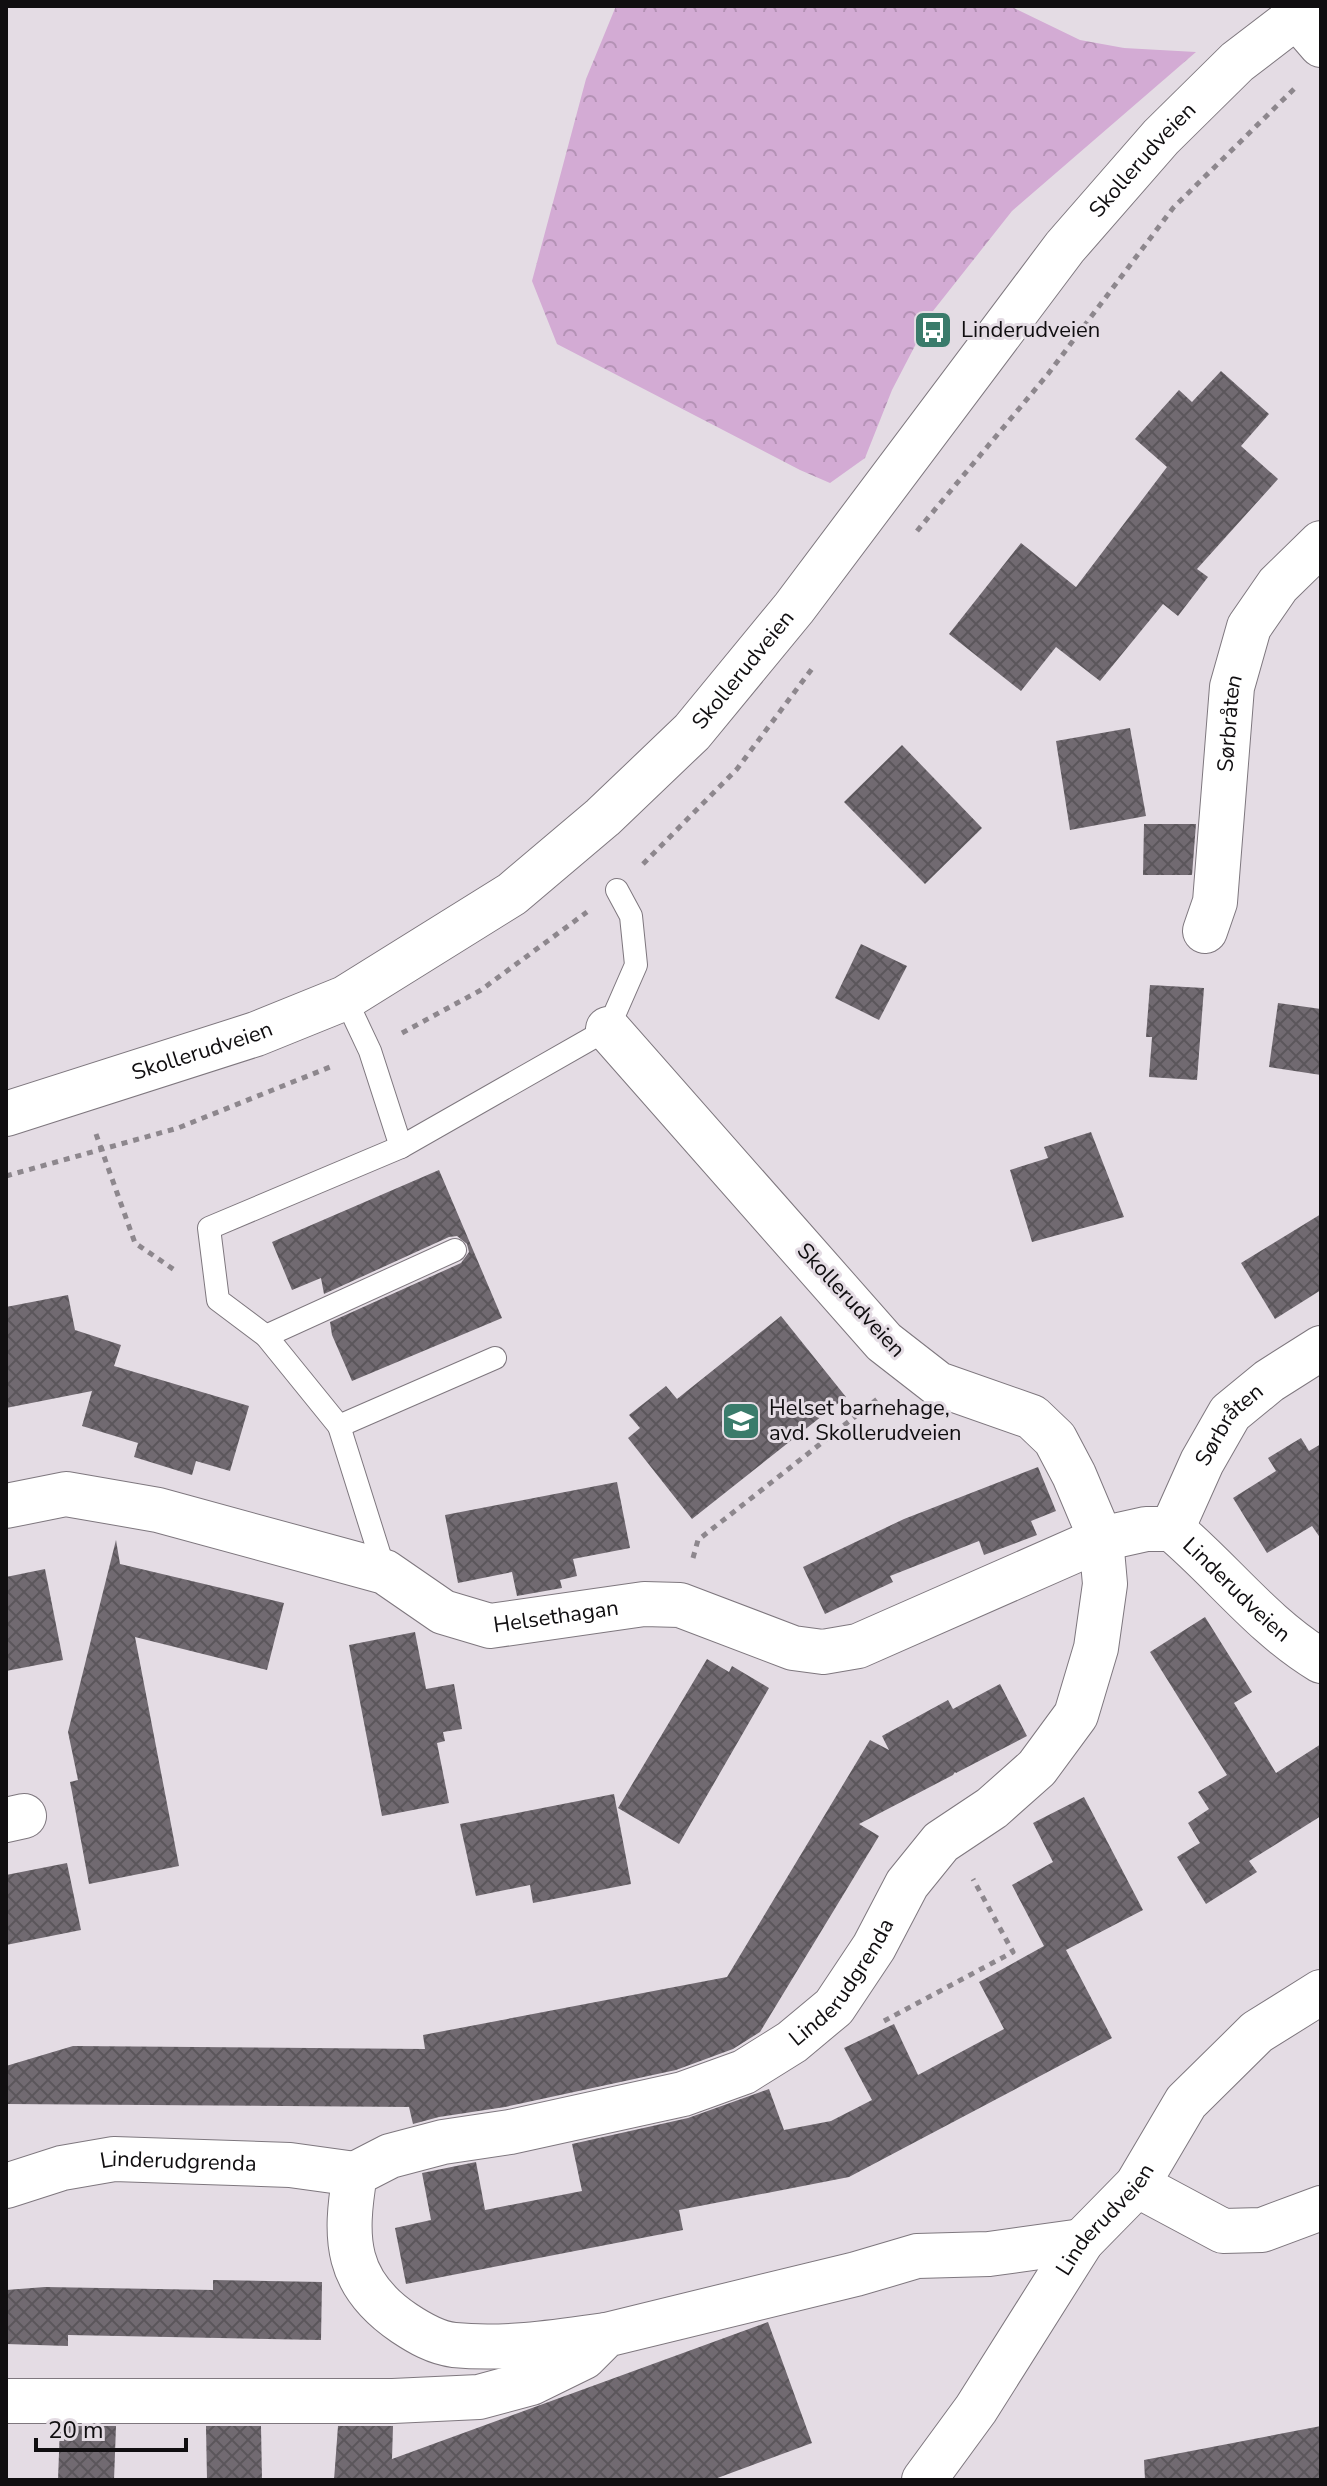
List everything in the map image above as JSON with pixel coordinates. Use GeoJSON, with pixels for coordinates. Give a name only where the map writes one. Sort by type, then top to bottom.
{"type":"FeatureCollection","features":[{"type":"Feature","properties":{"kind":"street","name":"Skollerudveien"},"geometry":{"type":"LineString","coordinates":[[6,1114],[256,1034],[345,998],[512,894],[603,817],[692,732],[794,608],[1065,247],[1161,137],[1237,62],[1309,22]]}},
{"type":"Feature","properties":{"kind":"street","name":"Sørbråten"},"geometry":{"type":"LineString","coordinates":[[1205,931],[1215,902],[1232,687],[1249,627],[1278,585],[1321,543]]}},
{"type":"Feature","properties":{"kind":"street","name":"Skollerudveien"},"geometry":{"type":"LineString","coordinates":[[608,1029],[884,1342],[938,1384],[1032,1417],[1055,1439],[1101,1539]]}},
{"type":"Feature","properties":{"kind":"street","name":"Sørbråten"},"geometry":{"type":"LineString","coordinates":[[1172,1529],[1202,1462],[1230,1413],[1269,1381],[1321,1348]]}},
{"type":"Feature","properties":{"kind":"street","name":"Helsethagan"},"geometry":{"type":"LineString","coordinates":[[6,1506],[66,1494],[158,1510],[385,1572],[443,1612],[490,1626],[644,1604],[680,1605],[793,1648],[823,1652],[858,1646],[1101,1539]]}},
{"type":"Feature","properties":{"kind":"street","name":"Linderudveien"},"geometry":{"type":"LineString","coordinates":[[1101,1539],[1146,1529],[1172,1529],[1207,1559],[1267,1623],[1321,1661]]}},
{"type":"Feature","properties":{"kind":"street","name":"Linderudgrenda"},"geometry":{"type":"LineString","coordinates":[[6,2186],[62,2168],[114,2159],[290,2165],[355,2174],[390,2156],[443,2142],[510,2132],[683,2094],[744,2072],[792,2042],[834,2007],[874,1947],[907,1884],[941,1842],[992,1808],[1037,1768],[1076,1715],[1096,1648],[1105,1584],[1101,1539]]}},
{"type":"Feature","properties":{"kind":"street","name":"Linderudveien"},"geometry":{"type":"LineString","coordinates":[[924,2480],[976,2409],[1082,2241],[1137,2185],[1186,2102],[1257,2032],[1321,1992]]}},
{"type":"Feature","properties":{"kind":"street"},"geometry":{"type":"LineString","coordinates":[[355,2174],[347,2220],[359,2278],[384,2309],[420,2334],[451,2345],[514,2346],[606,2335],[856,2274],[917,2256],[989,2254],[1082,2241]]}},
{"type":"Feature","properties":{"kind":"street"},"geometry":{"type":"LineString","coordinates":[[1137,2185],[1223,2231],[1262,2230],[1321,2208]]}},
{"type":"Feature","properties":{"kind":"street"},"geometry":{"type":"LineString","coordinates":[[6,2401],[393,2401],[479,2397],[545,2377],[584,2357],[606,2335]]}},
{"type":"Feature","properties":{"kind":"lane"},"geometry":{"type":"LineString","coordinates":[[385,1572],[339,1426],[266,1336],[218,1300],[209,1228],[401,1147],[608,1029],[636,965],[631,916],[617,890]]}},
{"type":"Feature","properties":{"kind":"lane"},"geometry":{"type":"LineString","coordinates":[[345,998],[370,1051],[401,1147]]}},
{"type":"Feature","properties":{"kind":"lane"},"geometry":{"type":"LineString","coordinates":[[266,1336],[455,1250]]}},
{"type":"Feature","properties":{"kind":"lane"},"geometry":{"type":"LineString","coordinates":[[339,1426],[495,1358]]}},
{"type":"Feature","properties":{"kind":"path"},"geometry":{"type":"LineString","coordinates":[[86,1090],[100,1150],[135,1243],[218,1300]]}},
{"type":"Feature","properties":{"kind":"path"},"geometry":{"type":"LineString","coordinates":[[680,1605],[698,1540],[879,1397],[938,1384]]}},
{"type":"Feature","properties":{"kind":"path"},"geometry":{"type":"LineString","coordinates":[[834,2007],[864,2032],[1013,1952],[970,1872],[907,1884]]}},
{"type":"Feature","properties":{"kind":"green space"},"geometry":{"type":"Polygon","coordinates":[[[616,6],[1010,6],[1080,40],[1124,48],[1196,52],[1012,211],[933,311],[892,390],[865,458],[830,483],[557,344],[532,281],[586,79],[616,6]]]}},
{"type":"Feature","properties":{"kind":"building"},"geometry":{"type":"Polygon","coordinates":[[[1221,371],[1269,414],[1241,446],[1278,479],[1197,569],[1208,577],[1178,616],[1163,604],[1100,681],[1056,647],[1021,691],[949,634],[1021,543],[1076,587],[1167,467],[1135,439],[1179,390],[1192,402],[1221,371]]]}},
{"type":"Feature","properties":{"kind":"building"},"geometry":{"type":"Polygon","coordinates":[[[1130,728],[1146,816],[1070,830],[1056,741],[1130,728]]]}},
{"type":"Feature","properties":{"kind":"building"},"geometry":{"type":"Polygon","coordinates":[[[902,745],[982,828],[925,884],[844,802],[902,745]]]}},
{"type":"Feature","properties":{"kind":"building"},"geometry":{"type":"Polygon","coordinates":[[[1144,824],[1196,824],[1192,875],[1143,875],[1144,824]]]}},
{"type":"Feature","properties":{"kind":"building"},"geometry":{"type":"Polygon","coordinates":[[[861,944],[907,966],[879,1020],[835,998],[861,944]]]}},
{"type":"Feature","properties":{"kind":"building"},"geometry":{"type":"Polygon","coordinates":[[[1150,985],[1204,988],[1197,1080],[1149,1077],[1152,1037],[1146,1037],[1150,985]]]}},
{"type":"Feature","properties":{"kind":"building"},"geometry":{"type":"Polygon","coordinates":[[[1278,1003],[1321,1009],[1321,1075],[1269,1067],[1278,1003]]]}},
{"type":"Feature","properties":{"kind":"building"},"geometry":{"type":"Polygon","coordinates":[[[1091,1132],[1124,1217],[1032,1242],[1010,1170],[1048,1158],[1044,1147],[1091,1132]]]}},
{"type":"Feature","properties":{"kind":"building"},"geometry":{"type":"Polygon","coordinates":[[[439,1170],[502,1318],[352,1381],[332,1335],[330,1322],[461,1263],[469,1252],[467,1244],[457,1236],[449,1237],[324,1294],[321,1278],[292,1290],[272,1242],[439,1170]]]}},
{"type":"Feature","properties":{"kind":"building"},"geometry":{"type":"Polygon","coordinates":[[[1321,1214],[1321,1290],[1275,1319],[1241,1263],[1321,1214]]]}},
{"type":"Feature","properties":{"kind":"building"},"geometry":{"type":"Polygon","coordinates":[[[68,1295],[75,1330],[121,1345],[114,1366],[249,1406],[230,1471],[196,1461],[192,1475],[134,1457],[138,1443],[82,1426],[92,1391],[6,1408],[6,1307],[68,1295]]]}},
{"type":"Feature","properties":{"kind":"building"},"geometry":{"type":"Polygon","coordinates":[[[781,1316],[846,1397],[692,1519],[628,1438],[640,1428],[629,1415],[666,1386],[677,1399],[781,1316]]]}},
{"type":"Feature","properties":{"kind":"building"},"geometry":{"type":"Polygon","coordinates":[[[1301,1438],[1309,1451],[1321,1444],[1321,1539],[1312,1526],[1267,1553],[1233,1498],[1276,1471],[1268,1458],[1301,1438]]]}},
{"type":"Feature","properties":{"kind":"building"},"geometry":{"type":"Polygon","coordinates":[[[1038,1467],[1056,1511],[1031,1521],[1037,1535],[984,1555],[979,1541],[890,1576],[893,1582],[825,1614],[803,1567],[904,1519],[1038,1467]]]}},
{"type":"Feature","properties":{"kind":"building"},"geometry":{"type":"Polygon","coordinates":[[[617,1482],[630,1548],[573,1559],[577,1576],[560,1580],[562,1588],[517,1596],[512,1572],[458,1583],[445,1515],[617,1482]]]}},
{"type":"Feature","properties":{"kind":"building"},"geometry":{"type":"Polygon","coordinates":[[[116,1540],[120,1564],[284,1603],[267,1670],[135,1637],[179,1866],[89,1884],[70,1782],[78,1780],[68,1732],[116,1540]]]}},
{"type":"Feature","properties":{"kind":"building"},"geometry":{"type":"Polygon","coordinates":[[[45,1569],[63,1660],[6,1671],[6,1577],[45,1569]]]}},
{"type":"Feature","properties":{"kind":"building"},"geometry":{"type":"Polygon","coordinates":[[[1205,1617],[1252,1692],[1234,1703],[1276,1773],[1321,1744],[1321,1816],[1249,1861],[1257,1872],[1206,1904],[1177,1857],[1200,1843],[1188,1823],[1209,1809],[1198,1792],[1227,1775],[1150,1652],[1205,1617]]]}},
{"type":"Feature","properties":{"kind":"building"},"geometry":{"type":"Polygon","coordinates":[[[415,1632],[426,1689],[454,1684],[462,1729],[443,1732],[445,1741],[437,1743],[449,1803],[382,1816],[349,1645],[415,1632]]]}},
{"type":"Feature","properties":{"kind":"building"},"geometry":{"type":"Polygon","coordinates":[[[707,1659],[729,1672],[732,1666],[769,1688],[679,1844],[618,1808],[707,1659]]]}},
{"type":"Feature","properties":{"kind":"building"},"geometry":{"type":"Polygon","coordinates":[[[1000,1684],[1027,1736],[859,1824],[879,1836],[760,2032],[733,2049],[676,2070],[413,2124],[409,2107],[6,2104],[6,2066],[73,2046],[425,2049],[423,2035],[727,1977],[870,1740],[889,1750],[882,1736],[948,1700],[953,1709],[1000,1684]]]}},
{"type":"Feature","properties":{"kind":"building"},"geometry":{"type":"Polygon","coordinates":[[[614,1794],[631,1884],[533,1903],[530,1885],[476,1896],[460,1824],[614,1794]]]}},
{"type":"Feature","properties":{"kind":"building"},"geometry":{"type":"Polygon","coordinates":[[[1084,1797],[1143,1910],[1066,1950],[1112,2038],[849,2177],[679,2210],[683,2230],[406,2284],[395,2228],[431,2220],[422,2173],[476,2162],[485,2210],[582,2191],[572,2144],[688,2118],[769,2089],[784,2130],[831,2121],[872,2100],[844,2048],[894,2024],[918,2075],[1004,2029],[979,1982],[1044,1946],[1012,1885],[1053,1862],[1033,1823],[1084,1797]]]}},
{"type":"Feature","properties":{"kind":"building"},"geometry":{"type":"Polygon","coordinates":[[[67,1863],[81,1930],[6,1945],[6,1875],[67,1863]]]}},
{"type":"Feature","properties":{"kind":"building"},"geometry":{"type":"Polygon","coordinates":[[[213,2280],[322,2282],[321,2340],[68,2335],[68,2346],[6,2344],[6,2290],[45,2287],[213,2290],[213,2280]]]}},
{"type":"Feature","properties":{"kind":"building"},"geometry":{"type":"Polygon","coordinates":[[[768,2322],[812,2443],[712,2480],[334,2480],[338,2426],[393,2426],[392,2459],[768,2322]]]}},
{"type":"Feature","properties":{"kind":"building"},"geometry":{"type":"Polygon","coordinates":[[[60,2426],[116,2426],[114,2480],[58,2480],[60,2426]]]}},
{"type":"Feature","properties":{"kind":"building"},"geometry":{"type":"Polygon","coordinates":[[[206,2426],[261,2426],[262,2480],[207,2480],[206,2426]]]}},
{"type":"Feature","properties":{"kind":"building"},"geometry":{"type":"Polygon","coordinates":[[[1321,2426],[1321,2480],[1145,2480],[1144,2460],[1321,2426]]]}},
{"type":"Feature","properties":{"kind":"place","name":"Linderudveien"},"geometry":{"type":"Point","coordinates":[933,330]}},
{"type":"Feature","properties":{"kind":"place","name":"Helset barnehage, avd. Skollerudveien"},"geometry":{"type":"Point","coordinates":[741,1421]}}]}
